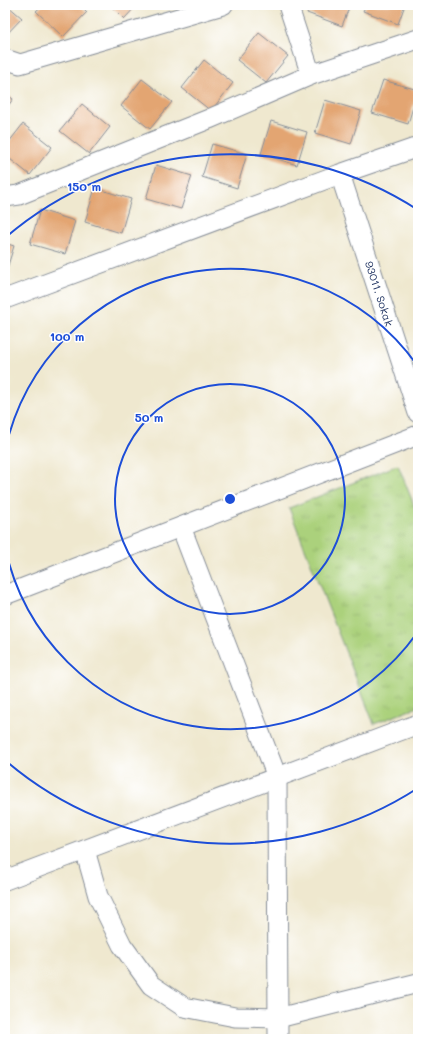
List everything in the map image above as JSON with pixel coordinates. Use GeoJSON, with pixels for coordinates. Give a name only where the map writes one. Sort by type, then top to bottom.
{"type":"FeatureCollection","features":[{"type":"Feature","properties":{"kind":"street"},"geometry":{"type":"LineString","coordinates":[[5,59],[20,64],[223,5]]}},
{"type":"Feature","properties":{"kind":"street"},"geometry":{"type":"LineString","coordinates":[[288,5],[311,75]]}},
{"type":"Feature","properties":{"kind":"street"},"geometry":{"type":"LineString","coordinates":[[5,197],[19,195],[209,119],[311,75],[418,39]]}},
{"type":"Feature","properties":{"kind":"street"},"geometry":{"type":"LineString","coordinates":[[5,299],[340,174],[418,147]]}},
{"type":"Feature","properties":{"kind":"street","name":"93011. Sokak"},"geometry":{"type":"LineString","coordinates":[[340,174],[418,413]]}},
{"type":"Feature","properties":{"kind":"street"},"geometry":{"type":"LineString","coordinates":[[5,596],[418,435]]}},
{"type":"Feature","properties":{"kind":"street"},"geometry":{"type":"LineString","coordinates":[[180,527],[277,777],[278,1039]]}},
{"type":"Feature","properties":{"kind":"street"},"geometry":{"type":"LineString","coordinates":[[5,880],[418,724]]}},
{"type":"Feature","properties":{"kind":"street"},"geometry":{"type":"LineString","coordinates":[[85,850],[98,896],[122,945],[151,985],[184,1007],[235,1017],[278,1018],[418,983]]}},
{"type":"Feature","properties":{"kind":"green space"},"geometry":{"type":"Polygon","coordinates":[[[398,465],[418,515],[418,707],[374,724],[289,508],[398,465]]]}},
{"type":"Feature","properties":{"kind":"building"},"geometry":{"type":"Polygon","coordinates":[[[5,5],[7,5],[22,18],[5,36],[5,5]]]}},
{"type":"Feature","properties":{"kind":"building"},"geometry":{"type":"Polygon","coordinates":[[[43,5],[80,5],[87,12],[63,37],[36,11],[43,5]]]}},
{"type":"Feature","properties":{"kind":"building"},"geometry":{"type":"Polygon","coordinates":[[[110,5],[137,5],[124,19],[110,5]]]}},
{"type":"Feature","properties":{"kind":"building"},"geometry":{"type":"Polygon","coordinates":[[[310,5],[350,5],[342,26],[307,13],[310,5]]]}},
{"type":"Feature","properties":{"kind":"building"},"geometry":{"type":"Polygon","coordinates":[[[366,5],[405,5],[398,24],[363,11],[366,5]]]}},
{"type":"Feature","properties":{"kind":"building"},"geometry":{"type":"Polygon","coordinates":[[[259,33],[288,56],[266,83],[237,60],[259,33]]]}},
{"type":"Feature","properties":{"kind":"building"},"geometry":{"type":"Polygon","coordinates":[[[204,60],[233,83],[211,111],[182,88],[204,60]]]}},
{"type":"Feature","properties":{"kind":"building"},"geometry":{"type":"Polygon","coordinates":[[[142,79],[172,102],[150,129],[121,106],[142,79]]]}},
{"type":"Feature","properties":{"kind":"building"},"geometry":{"type":"Polygon","coordinates":[[[383,80],[418,90],[408,124],[372,113],[383,80]]]}},
{"type":"Feature","properties":{"kind":"building"},"geometry":{"type":"Polygon","coordinates":[[[5,93],[13,99],[5,110],[5,93]]]}},
{"type":"Feature","properties":{"kind":"building"},"geometry":{"type":"Polygon","coordinates":[[[325,100],[361,111],[351,144],[315,133],[325,100]]]}},
{"type":"Feature","properties":{"kind":"building"},"geometry":{"type":"Polygon","coordinates":[[[82,104],[110,127],[89,154],[60,131],[82,104]]]}},
{"type":"Feature","properties":{"kind":"building"},"geometry":{"type":"Polygon","coordinates":[[[271,121],[307,132],[297,165],[261,154],[271,121]]]}},
{"type":"Feature","properties":{"kind":"building"},"geometry":{"type":"Polygon","coordinates":[[[23,124],[52,147],[30,175],[5,155],[5,147],[23,124]]]}},
{"type":"Feature","properties":{"kind":"building"},"geometry":{"type":"Polygon","coordinates":[[[212,144],[247,154],[237,188],[202,177],[212,144]]]}},
{"type":"Feature","properties":{"kind":"building"},"geometry":{"type":"Polygon","coordinates":[[[156,165],[192,176],[181,209],[146,199],[156,165]]]}},
{"type":"Feature","properties":{"kind":"building"},"geometry":{"type":"Polygon","coordinates":[[[95,188],[131,199],[121,233],[85,222],[95,188]]]}},
{"type":"Feature","properties":{"kind":"building"},"geometry":{"type":"Polygon","coordinates":[[[40,210],[75,221],[65,254],[30,244],[40,210]]]}},
{"type":"Feature","properties":{"kind":"building"},"geometry":{"type":"Polygon","coordinates":[[[5,243],[14,246],[5,275],[5,243]]]}}]}
